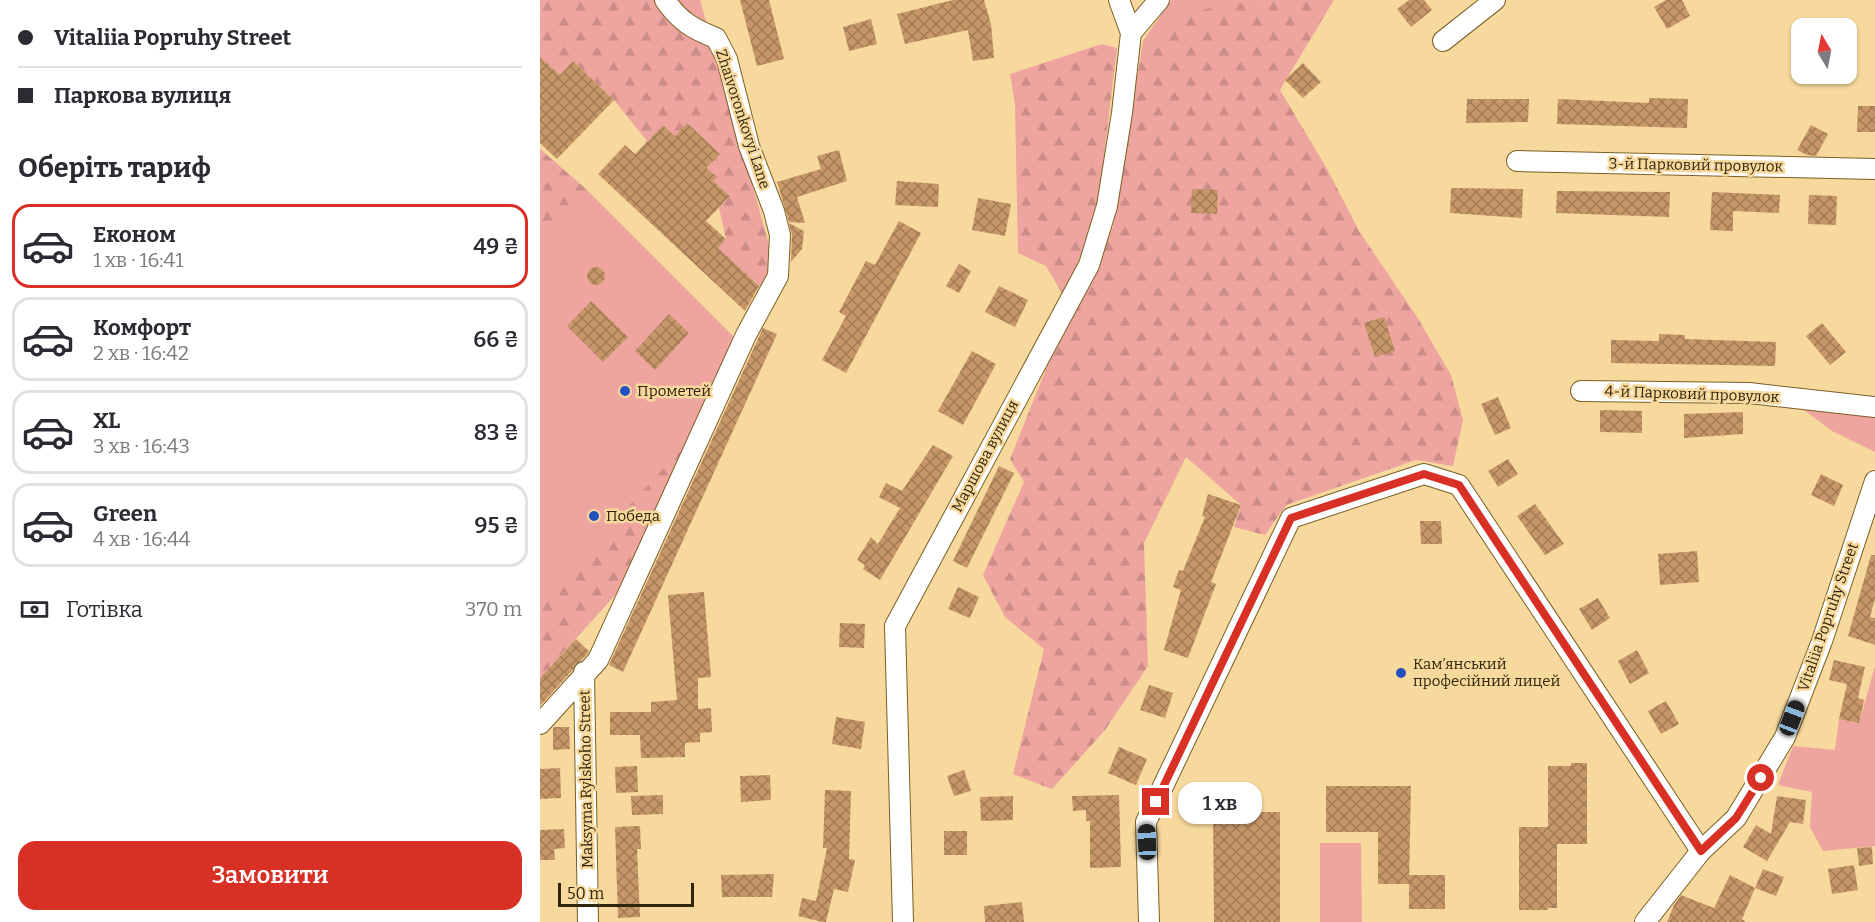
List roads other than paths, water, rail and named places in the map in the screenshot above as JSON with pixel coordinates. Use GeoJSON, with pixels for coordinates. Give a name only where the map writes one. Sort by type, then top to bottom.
{"type":"FeatureCollection","features":[{"type":"Feature","properties":{"kind":"street","name":"Zhaivoronkovyi Lane"},"geometry":{"type":"LineString","coordinates":[[540,724],[584,672],[598,660],[746,335],[778,276],[780,235],[774,211],[749,146],[727,59],[716,38],[701,33],[676,17],[666,0]]}},
{"type":"Feature","properties":{"kind":"street","name":"Маршова вулиця"},"geometry":{"type":"LineString","coordinates":[[903,922],[895,626],[1089,265],[1107,206],[1122,113],[1131,33],[1119,0]]}},
{"type":"Feature","properties":{"kind":"street"},"geometry":{"type":"LineString","coordinates":[[1131,33],[1159,0]]}},
{"type":"Feature","properties":{"kind":"street"},"geometry":{"type":"LineString","coordinates":[[1443,41],[1495,0]]}},
{"type":"Feature","properties":{"kind":"street","name":"3-й Парковий провулок"},"geometry":{"type":"LineString","coordinates":[[1517,161],[1875,169]]}},
{"type":"Feature","properties":{"kind":"street","name":"4-й Парковий провулок"},"geometry":{"type":"LineString","coordinates":[[1581,391],[1749,393],[1875,407]]}},
{"type":"Feature","properties":{"kind":"street"},"geometry":{"type":"LineString","coordinates":[[1149,922],[1146,822],[1291,518],[1424,474],[1459,485],[1701,851]]}},
{"type":"Feature","properties":{"kind":"street","name":"Vitaliia Popruhy Street"},"geometry":{"type":"LineString","coordinates":[[1645,922],[1701,851],[1736,818],[1785,737],[1822,640],[1875,481]]}},
{"type":"Feature","properties":{"kind":"street","name":"Maksyma Rylskoho Street"},"geometry":{"type":"LineString","coordinates":[[584,672],[588,922]]}},
{"type":"Feature","properties":{"kind":"place","name":"Прометей"},"geometry":{"type":"Point","coordinates":[625,391]}},
{"type":"Feature","properties":{"kind":"place","name":"Победа"},"geometry":{"type":"Point","coordinates":[594,516]}},
{"type":"Feature","properties":{"kind":"place","name":"Кам’янський професійний лицей"},"geometry":{"type":"Point","coordinates":[1401,673]}}]}
